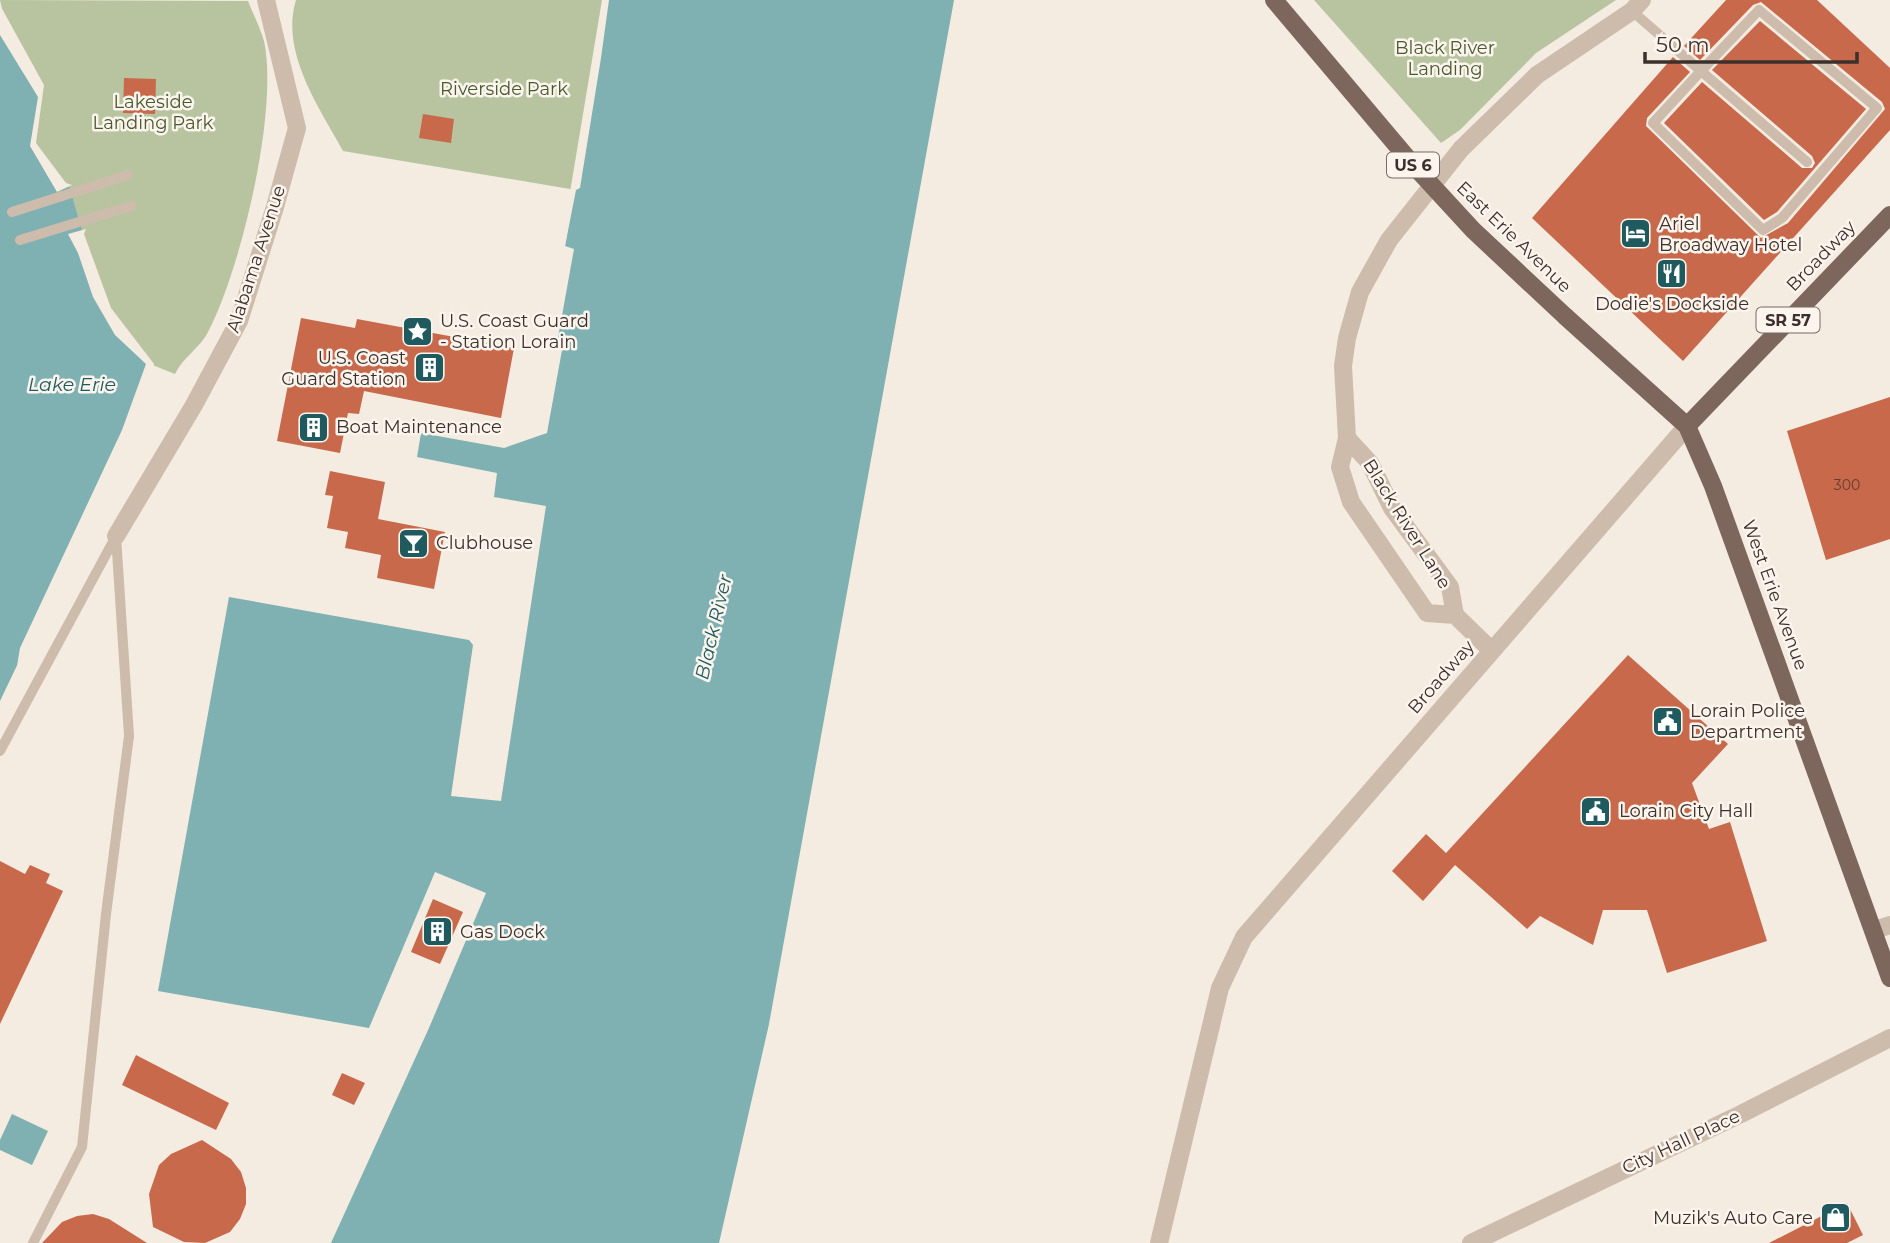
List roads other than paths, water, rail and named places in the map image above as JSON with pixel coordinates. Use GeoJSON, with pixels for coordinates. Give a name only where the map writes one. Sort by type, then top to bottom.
{"type":"FeatureCollection","features":[{"type":"Feature","properties":{"kind":"main road","name":"East Erie Avenue"},"geometry":{"type":"LineString","coordinates":[[1274,0],[1415,167],[1473,230],[1687,426]]}},
{"type":"Feature","properties":{"kind":"main road","name":"Broadway"},"geometry":{"type":"LineString","coordinates":[[1687,426],[1890,215]]}},
{"type":"Feature","properties":{"kind":"main road","name":"West Erie Avenue"},"geometry":{"type":"LineString","coordinates":[[1687,426],[1713,486],[1882,928],[1890,978]]}},
{"type":"Feature","properties":{"kind":"street","name":"Alabama Avenue"},"geometry":{"type":"LineString","coordinates":[[116,536],[239,321],[275,207],[297,128],[271,3]]}},
{"type":"Feature","properties":{"kind":"street","name":"Black River Lane"},"geometry":{"type":"LineString","coordinates":[[1347,438],[1370,463],[1392,508],[1450,587],[1455,615],[1427,613],[1351,502],[1340,467],[1347,438],[1343,366],[1347,338],[1360,292],[1389,240],[1453,159],[1537,75],[1637,5]]}},
{"type":"Feature","properties":{"kind":"street","name":"Broadway"},"geometry":{"type":"LineString","coordinates":[[1159,1243],[1220,988],[1244,937],[1687,426]]}},
{"type":"Feature","properties":{"kind":"street"},"geometry":{"type":"LineString","coordinates":[[1455,615],[1492,651]]}},
{"type":"Feature","properties":{"kind":"street","name":"City Hall Place"},"geometry":{"type":"LineString","coordinates":[[1471,1243],[1741,1114],[1890,1038]]}},
{"type":"Feature","properties":{"kind":"lane"},"geometry":{"type":"LineString","coordinates":[[1637,5],[1701,71],[1807,162]]}},
{"type":"Feature","properties":{"kind":"lane"},"geometry":{"type":"LineString","coordinates":[[1759,10],[1877,108],[1782,218],[1763,230],[1653,123],[1701,71],[1759,10]]}},
{"type":"Feature","properties":{"kind":"lane"},"geometry":{"type":"LineString","coordinates":[[12,212],[128,175]]}},
{"type":"Feature","properties":{"kind":"lane"},"geometry":{"type":"LineString","coordinates":[[20,240],[131,206]]}},
{"type":"Feature","properties":{"kind":"lane"},"geometry":{"type":"LineString","coordinates":[[0,751],[116,536]]}},
{"type":"Feature","properties":{"kind":"lane"},"geometry":{"type":"LineString","coordinates":[[33,1243],[82,1147],[106,914],[129,736],[116,536]]}},
{"type":"Feature","properties":{"kind":"water","name":"Black River"},"geometry":{"type":"Polygon","coordinates":[[[606,0],[954,0],[769,1024],[719,1243],[331,1243],[429,1028],[486,893],[435,872],[369,1028],[158,991],[229,597],[469,640],[473,645],[451,796],[501,801],[546,506],[494,497],[497,473],[417,457],[421,433],[504,448],[547,433],[562,350],[556,349],[574,249],[565,246],[606,0]]]}},
{"type":"Feature","properties":{"kind":"water","name":"Lake Erie"},"geometry":{"type":"Polygon","coordinates":[[[0,9],[41,86],[32,144],[64,187],[69,186],[82,230],[79,232],[108,310],[150,364],[140,408],[0,701],[0,9]]]}},
{"type":"Feature","properties":{"kind":"water"},"geometry":{"type":"Polygon","coordinates":[[[12,1114],[48,1131],[32,1165],[0,1150],[0,1140],[12,1114]]]}},
{"type":"Feature","properties":{"kind":"place","name":"Ariel Broadway Hotel"},"geometry":{"type":"Point","coordinates":[1636,234]}},
{"type":"Feature","properties":{"kind":"place","name":"Dodie's Dockside"},"geometry":{"type":"Point","coordinates":[1672,274]}},
{"type":"Feature","properties":{"kind":"place","name":"U.S. Coast Guard - Station Lorain"},"geometry":{"type":"Point","coordinates":[417,331]}},
{"type":"Feature","properties":{"kind":"place","name":"U.S. Coast Guard Station"},"geometry":{"type":"Point","coordinates":[429,368]}},
{"type":"Feature","properties":{"kind":"place","name":"Boat Maintenance"},"geometry":{"type":"Point","coordinates":[313,427]}},
{"type":"Feature","properties":{"kind":"place","name":"Clubhouse"},"geometry":{"type":"Point","coordinates":[413,543]}},
{"type":"Feature","properties":{"kind":"place","name":"Lorain Police Department"},"geometry":{"type":"Point","coordinates":[1667,721]}},
{"type":"Feature","properties":{"kind":"place","name":"Lorain City Hall"},"geometry":{"type":"Point","coordinates":[1596,811]}},
{"type":"Feature","properties":{"kind":"place","name":"Gas Dock"},"geometry":{"type":"Point","coordinates":[437,932]}},
{"type":"Feature","properties":{"kind":"place","name":"Muzik's Auto Care"},"geometry":{"type":"Point","coordinates":[1836,1218]}},
{"type":"Feature","properties":{"kind":"park label","name":"Black River Landing"},"geometry":{"type":"Point","coordinates":[1445,58]}},
{"type":"Feature","properties":{"kind":"park label","name":"Riverside Park"},"geometry":{"type":"Point","coordinates":[504,89]}},
{"type":"Feature","properties":{"kind":"park label","name":"Lakeside Landing Park"},"geometry":{"type":"Point","coordinates":[153,112]}}]}
